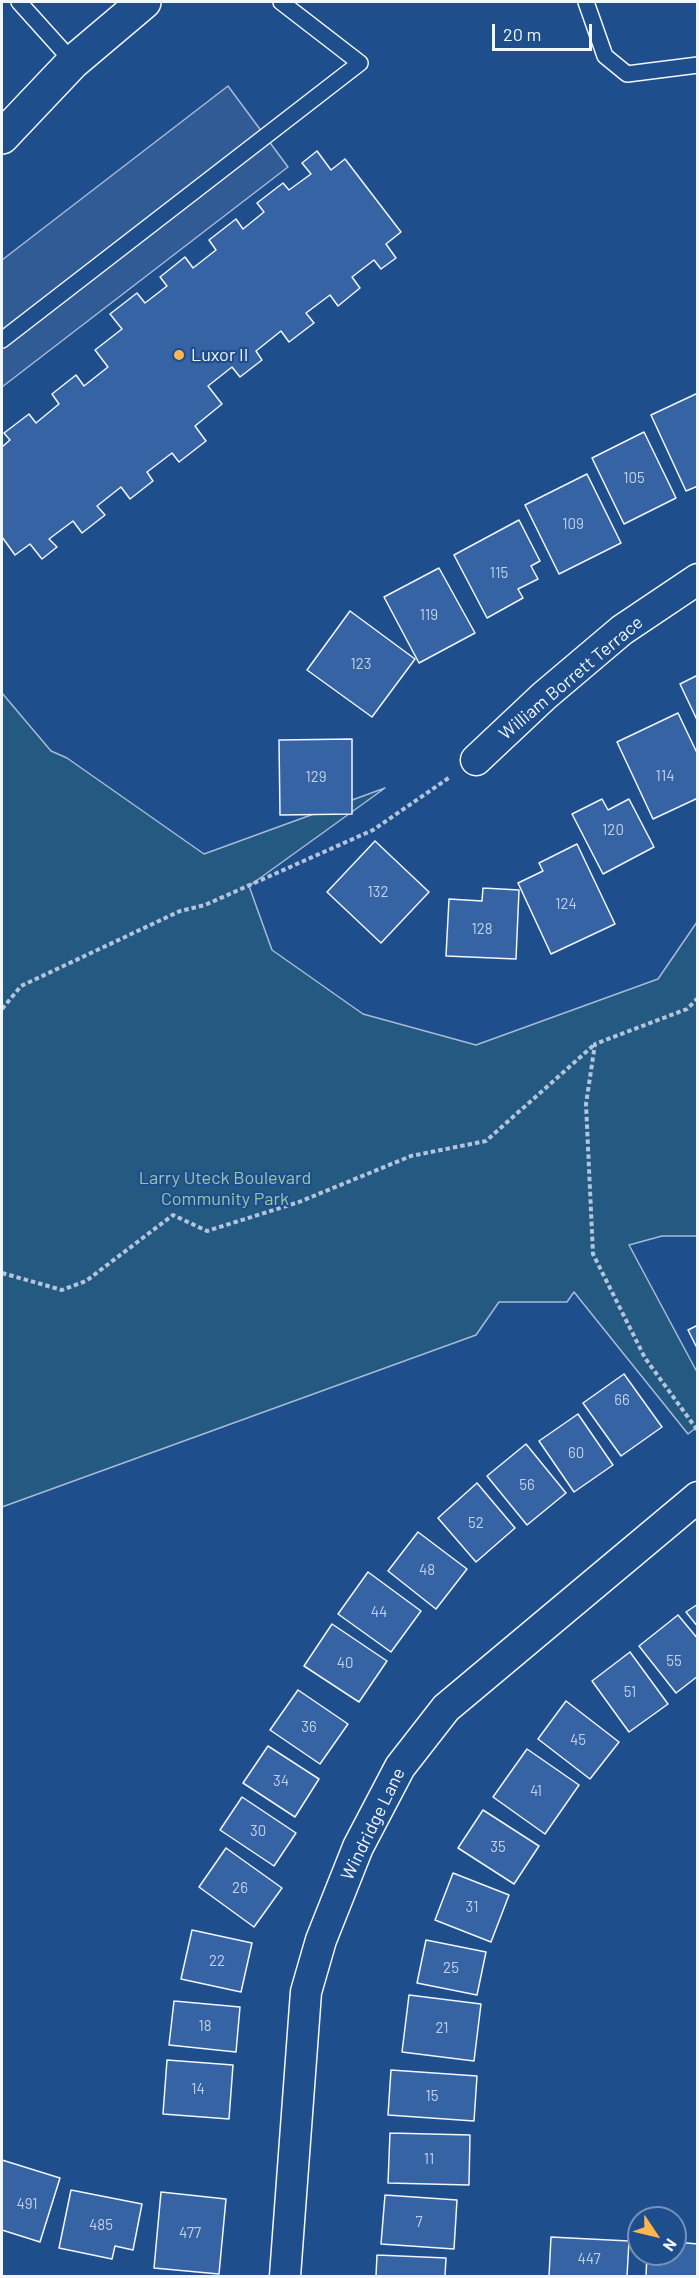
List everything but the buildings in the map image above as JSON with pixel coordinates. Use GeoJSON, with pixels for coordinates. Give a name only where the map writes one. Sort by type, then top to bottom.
{"type":"FeatureCollection","features":[{"type":"Feature","properties":{"kind":"main road"},"geometry":{"type":"LineString","coordinates":[[2,137],[73,62],[144,2]]}},
{"type":"Feature","properties":{"kind":"street","name":"William Borrett Terrace"},"geometry":{"type":"LineString","coordinates":[[476,760],[544,696],[622,630],[698,579]]}},
{"type":"Feature","properties":{"kind":"street","name":"Windridge Lane"},"geometry":{"type":"LineString","coordinates":[[285,2277],[306,1992],[321,1940],[358,1847],[400,1767],[446,1708],[698,1497]]}},
{"type":"Feature","properties":{"kind":"lane"},"geometry":{"type":"LineString","coordinates":[[19,2],[73,62]]}},
{"type":"Feature","properties":{"kind":"lane"},"geometry":{"type":"LineString","coordinates":[[2,340],[360,63],[281,2]]}},
{"type":"Feature","properties":{"kind":"lane"},"geometry":{"type":"LineString","coordinates":[[586,2],[605,56],[627,74],[698,65]]}},
{"type":"Feature","properties":{"kind":"path"},"geometry":{"type":"LineString","coordinates":[[2,1009],[21,986],[180,911],[205,905],[373,830],[476,760]]}},
{"type":"Feature","properties":{"kind":"path"},"geometry":{"type":"LineString","coordinates":[[2,1273],[62,1290],[86,1281],[173,1215],[207,1231],[299,1202],[411,1156],[486,1141],[595,1044],[687,1010],[698,998]]}},
{"type":"Feature","properties":{"kind":"path"},"geometry":{"type":"LineString","coordinates":[[595,1044],[586,1104],[593,1254],[645,1358],[698,1431]]}},
{"type":"Feature","properties":{"kind":"green space","name":"Larry Uteck Boulevard Community Park"},"geometry":{"type":"Polygon","coordinates":[[[2,693],[51,751],[67,758],[204,854],[385,788],[249,886],[272,950],[363,1014],[476,1045],[658,979],[697,922],[697,1236],[662,1236],[629,1245],[697,1372],[697,1427],[688,1434],[574,1292],[567,1302],[499,1302],[476,1335],[2,1507],[2,693]]]}},
{"type":"Feature","properties":{"kind":"shaded area"},"geometry":{"type":"Polygon","coordinates":[[[228,86],[288,167],[2,387],[2,260],[228,86]]]}},
{"type":"Feature","properties":{"kind":"place","name":"Luxor II"},"geometry":{"type":"Point","coordinates":[179,355]}}]}
